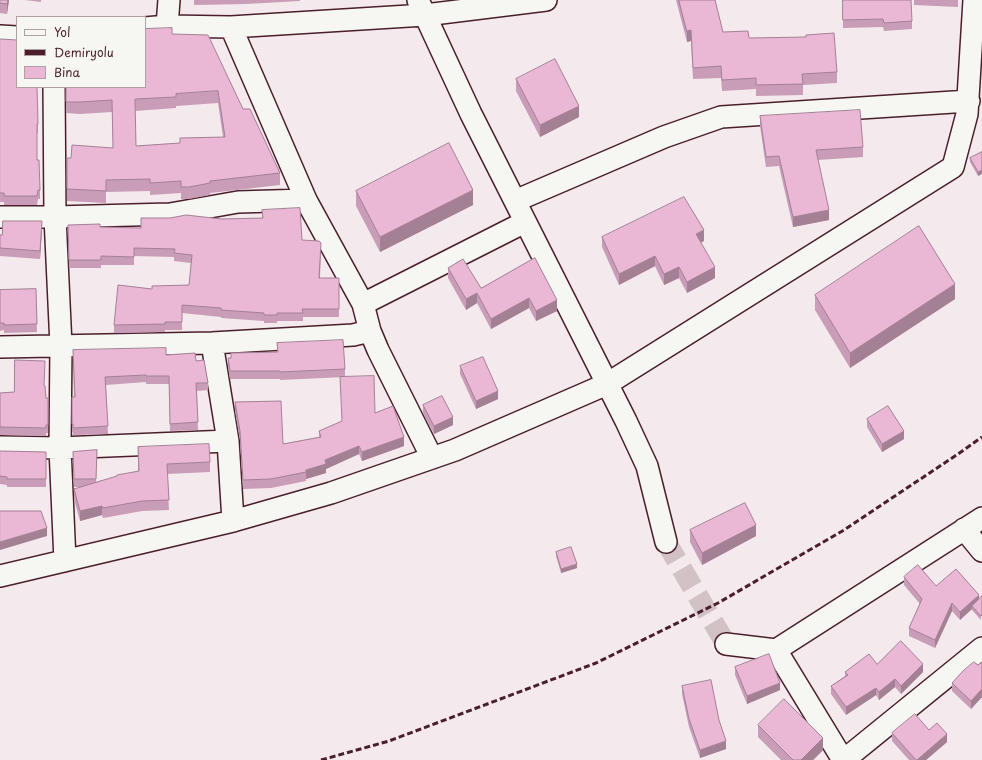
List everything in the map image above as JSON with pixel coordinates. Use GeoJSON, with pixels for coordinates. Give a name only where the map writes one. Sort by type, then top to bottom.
{"type":"FeatureCollection","features":[{"type":"Feature","properties":{"kind":"street"},"geometry":{"type":"LineString","coordinates":[[167,26],[169,0]]}},
{"type":"Feature","properties":{"kind":"street"},"geometry":{"type":"LineString","coordinates":[[146,28],[167,26],[231,27],[422,8],[546,0]]}},
{"type":"Feature","properties":{"kind":"street"},"geometry":{"type":"LineString","coordinates":[[0,576],[233,521],[331,493],[455,450],[607,384],[953,167],[969,101],[974,0]]}},
{"type":"Feature","properties":{"kind":"street"},"geometry":{"type":"LineString","coordinates":[[422,8],[471,114],[626,421],[647,466],[666,542]]}},
{"type":"Feature","properties":{"kind":"street"},"geometry":{"type":"LineString","coordinates":[[231,27],[306,200],[363,304],[370,331],[378,350],[432,458]]}},
{"type":"Feature","properties":{"kind":"street"},"geometry":{"type":"LineString","coordinates":[[0,36],[16,37]]}},
{"type":"Feature","properties":{"kind":"street"},"geometry":{"type":"LineString","coordinates":[[54,88],[55,217],[61,346],[60,448],[65,561]]}},
{"type":"Feature","properties":{"kind":"street"},"geometry":{"type":"LineString","coordinates":[[515,201],[664,137],[721,117],[969,101]]}},
{"type":"Feature","properties":{"kind":"street"},"geometry":{"type":"LineString","coordinates":[[0,217],[170,214],[238,202],[306,200]]}},
{"type":"Feature","properties":{"kind":"street"},"geometry":{"type":"LineString","coordinates":[[363,304],[525,222]]}},
{"type":"Feature","properties":{"kind":"street"},"geometry":{"type":"LineString","coordinates":[[0,347],[212,343],[353,335],[370,331]]}},
{"type":"Feature","properties":{"kind":"street"},"geometry":{"type":"LineString","coordinates":[[212,343],[228,441],[233,521]]}},
{"type":"Feature","properties":{"kind":"street"},"geometry":{"type":"LineString","coordinates":[[0,447],[60,448],[228,441]]}},
{"type":"Feature","properties":{"kind":"street"},"geometry":{"type":"LineString","coordinates":[[726,644],[776,650],[982,518]]}},
{"type":"Feature","properties":{"kind":"street"},"geometry":{"type":"LineString","coordinates":[[964,530],[982,551]]}},
{"type":"Feature","properties":{"kind":"street"},"geometry":{"type":"LineString","coordinates":[[776,650],[843,760],[982,648]]}},
{"type":"Feature","properties":{"kind":"building"},"geometry":{"type":"Polygon","coordinates":[[[0,0],[8,0],[7,4],[0,3],[0,0]]]}},
{"type":"Feature","properties":{"kind":"building"},"geometry":{"type":"Polygon","coordinates":[[[679,0],[715,0],[723,32],[748,31],[749,38],[806,37],[806,35],[834,33],[837,72],[802,74],[803,84],[756,85],[756,78],[722,80],[721,66],[693,68],[691,30],[687,31],[679,0]]]}},
{"type":"Feature","properties":{"kind":"building"},"geometry":{"type":"Polygon","coordinates":[[[843,0],[911,0],[912,21],[884,23],[883,19],[843,20],[843,0]]]}},
{"type":"Feature","properties":{"kind":"building"},"geometry":{"type":"Polygon","coordinates":[[[172,28],[172,34],[208,35],[243,109],[250,109],[280,173],[210,181],[210,183],[189,187],[181,187],[181,181],[150,183],[150,179],[106,180],[106,191],[67,189],[67,158],[71,158],[72,145],[113,148],[112,100],[66,102],[66,88],[146,88],[146,29],[172,28]],[[218,91],[176,94],[176,97],[135,99],[136,146],[180,143],[180,138],[225,137],[218,91]]]}},
{"type":"Feature","properties":{"kind":"building"},"geometry":{"type":"Polygon","coordinates":[[[0,39],[16,40],[16,88],[37,88],[37,160],[39,160],[40,190],[38,190],[37,196],[4,196],[4,193],[0,193],[0,39]]]}},
{"type":"Feature","properties":{"kind":"building"},"geometry":{"type":"Polygon","coordinates":[[[555,59],[579,106],[540,125],[516,79],[555,59]]]}},
{"type":"Feature","properties":{"kind":"building"},"geometry":{"type":"Polygon","coordinates":[[[860,110],[863,147],[816,150],[829,210],[793,217],[779,156],[766,157],[760,116],[860,110]]]}},
{"type":"Feature","properties":{"kind":"building"},"geometry":{"type":"Polygon","coordinates":[[[449,143],[473,190],[380,237],[356,191],[449,143]]]}},
{"type":"Feature","properties":{"kind":"building"},"geometry":{"type":"Polygon","coordinates":[[[982,152],[982,170],[978,172],[970,158],[982,152]]]}},
{"type":"Feature","properties":{"kind":"building"},"geometry":{"type":"Polygon","coordinates":[[[684,197],[704,230],[696,234],[715,267],[687,282],[679,267],[664,274],[655,256],[619,274],[602,237],[684,197]]]}},
{"type":"Feature","properties":{"kind":"building"},"geometry":{"type":"Polygon","coordinates":[[[300,208],[302,240],[319,241],[321,243],[319,278],[339,278],[339,309],[302,309],[303,313],[277,313],[277,315],[264,315],[264,313],[182,305],[182,322],[165,322],[165,324],[114,325],[118,285],[152,289],[152,286],[189,285],[192,255],[174,253],[175,249],[134,248],[134,257],[101,256],[101,260],[69,260],[68,225],[100,224],[100,227],[141,228],[141,218],[170,218],[186,215],[222,219],[263,218],[262,210],[300,208]]]}},
{"type":"Feature","properties":{"kind":"building"},"geometry":{"type":"Polygon","coordinates":[[[3,221],[42,221],[40,251],[0,248],[0,235],[2,235],[3,221]]]}},
{"type":"Feature","properties":{"kind":"building"},"geometry":{"type":"Polygon","coordinates":[[[919,226],[955,284],[850,353],[815,295],[919,226]]]}},
{"type":"Feature","properties":{"kind":"building"},"geometry":{"type":"Polygon","coordinates":[[[535,258],[557,300],[536,311],[529,298],[491,319],[477,293],[466,299],[448,268],[463,259],[481,288],[535,258]]]}},
{"type":"Feature","properties":{"kind":"building"},"geometry":{"type":"Polygon","coordinates":[[[36,289],[37,324],[4,325],[4,323],[0,323],[0,290],[36,289]]]}},
{"type":"Feature","properties":{"kind":"building"},"geometry":{"type":"Polygon","coordinates":[[[343,340],[345,369],[280,372],[230,371],[228,358],[231,358],[231,353],[278,352],[277,343],[343,340]]]}},
{"type":"Feature","properties":{"kind":"building"},"geometry":{"type":"Polygon","coordinates":[[[166,348],[166,355],[195,353],[196,361],[204,360],[208,383],[196,383],[198,422],[170,424],[169,376],[146,375],[105,377],[108,426],[73,428],[72,397],[75,397],[73,350],[166,348]]]}},
{"type":"Feature","properties":{"kind":"building"},"geometry":{"type":"Polygon","coordinates":[[[483,357],[498,391],[476,401],[460,366],[483,357]]]}},
{"type":"Feature","properties":{"kind":"building"},"geometry":{"type":"Polygon","coordinates":[[[15,360],[45,361],[44,386],[46,398],[48,398],[48,425],[46,425],[46,428],[0,427],[0,393],[14,392],[15,360]]]}},
{"type":"Feature","properties":{"kind":"building"},"geometry":{"type":"Polygon","coordinates":[[[374,376],[375,413],[393,406],[404,437],[362,452],[359,446],[325,460],[326,464],[306,470],[306,472],[271,479],[243,480],[240,431],[235,402],[281,401],[283,444],[321,437],[319,431],[342,421],[340,377],[374,376]]]}},
{"type":"Feature","properties":{"kind":"building"},"geometry":{"type":"Polygon","coordinates":[[[442,396],[453,417],[434,426],[423,405],[442,396]]]}},
{"type":"Feature","properties":{"kind":"building"},"geometry":{"type":"Polygon","coordinates":[[[888,406],[904,431],[882,444],[867,419],[888,406]]]}},
{"type":"Feature","properties":{"kind":"building"},"geometry":{"type":"Polygon","coordinates":[[[209,444],[210,462],[167,464],[169,500],[142,501],[103,508],[102,506],[80,511],[74,489],[117,475],[139,471],[138,447],[209,444]]]}},
{"type":"Feature","properties":{"kind":"building"},"geometry":{"type":"Polygon","coordinates":[[[97,450],[96,479],[74,479],[73,452],[97,450]]]}},
{"type":"Feature","properties":{"kind":"building"},"geometry":{"type":"Polygon","coordinates":[[[0,451],[46,452],[46,479],[7,479],[7,477],[0,476],[0,451]]]}},
{"type":"Feature","properties":{"kind":"building"},"geometry":{"type":"Polygon","coordinates":[[[745,503],[756,525],[702,553],[690,530],[745,503]]]}},
{"type":"Feature","properties":{"kind":"building"},"geometry":{"type":"Polygon","coordinates":[[[0,511],[41,511],[47,528],[0,542],[0,511]]]}},
{"type":"Feature","properties":{"kind":"building"},"geometry":{"type":"Polygon","coordinates":[[[571,547],[577,564],[561,569],[556,552],[571,547]]]}},
{"type":"Feature","properties":{"kind":"building"},"geometry":{"type":"Polygon","coordinates":[[[918,565],[936,586],[956,569],[979,595],[960,612],[952,603],[935,640],[909,628],[922,599],[904,577],[918,565]]]}},
{"type":"Feature","properties":{"kind":"building"},"geometry":{"type":"Polygon","coordinates":[[[982,596],[982,615],[981,616],[972,606],[982,596]]]}},
{"type":"Feature","properties":{"kind":"building"},"geometry":{"type":"Polygon","coordinates":[[[901,641],[923,664],[901,686],[895,679],[879,692],[876,688],[846,707],[831,686],[848,675],[845,672],[869,654],[877,664],[901,641]]]}},
{"type":"Feature","properties":{"kind":"building"},"geometry":{"type":"Polygon","coordinates":[[[769,654],[780,683],[747,696],[735,667],[769,654]]]}},
{"type":"Feature","properties":{"kind":"building"},"geometry":{"type":"Polygon","coordinates":[[[974,662],[978,665],[982,662],[982,689],[971,701],[952,683],[974,662]]]}},
{"type":"Feature","properties":{"kind":"building"},"geometry":{"type":"Polygon","coordinates":[[[711,680],[719,720],[726,741],[700,750],[689,719],[682,686],[711,680]]]}},
{"type":"Feature","properties":{"kind":"building"},"geometry":{"type":"Polygon","coordinates":[[[784,699],[823,738],[801,760],[793,760],[758,725],[784,699]]]}},
{"type":"Feature","properties":{"kind":"building"},"geometry":{"type":"Polygon","coordinates":[[[915,714],[929,730],[937,723],[947,734],[917,760],[892,733],[915,714]]]}},
{"type":"Feature","properties":{"kind":"tunnel"},"geometry":{"type":"LineString","coordinates":[[666,542],[726,644]]}},
{"type":"Feature","properties":{"kind":"railway"},"geometry":{"type":"LineString","coordinates":[[321,760],[389,741],[596,663],[718,603],[844,530],[982,437]]}}]}
